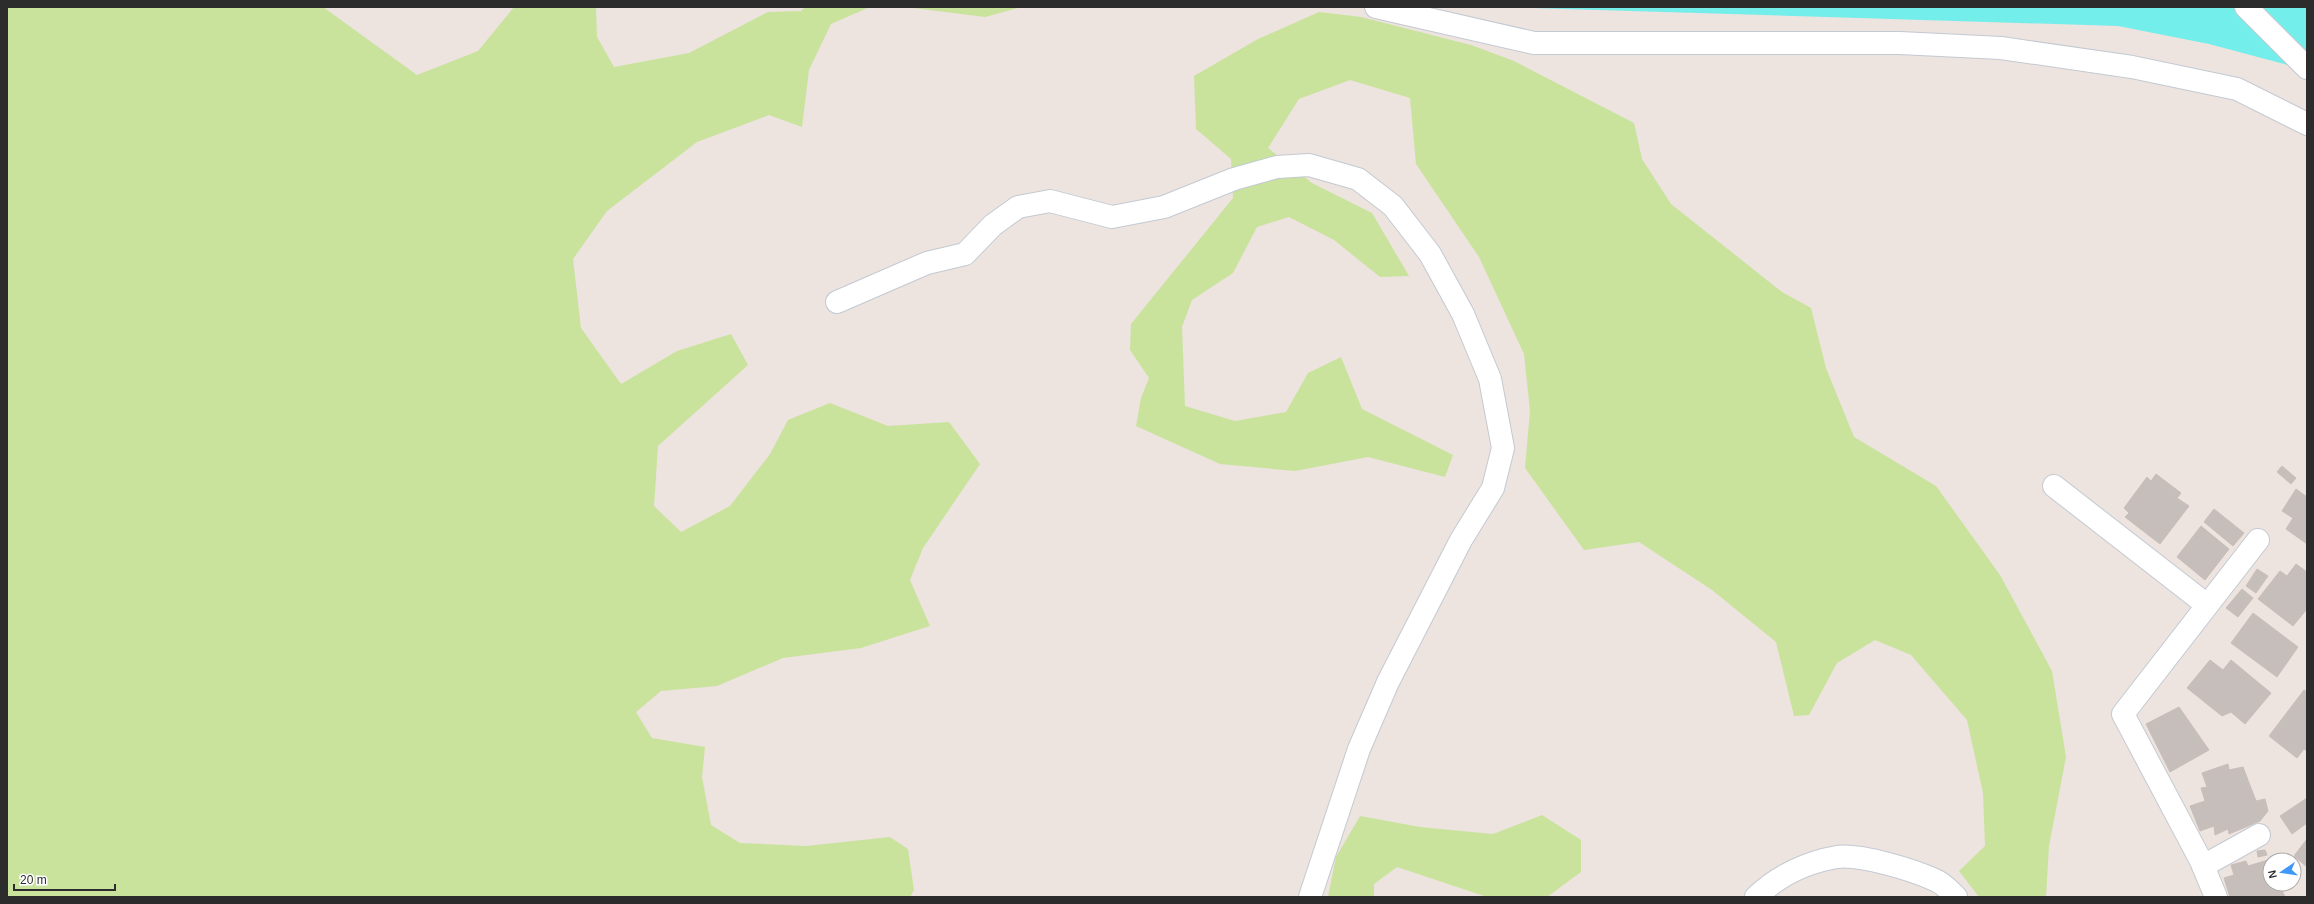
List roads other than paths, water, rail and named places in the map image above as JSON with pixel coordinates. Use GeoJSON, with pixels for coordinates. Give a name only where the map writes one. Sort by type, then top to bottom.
{"type":"FeatureCollection","features":[{"type":"Feature","properties":{"kind":"street"},"geometry":{"type":"LineString","coordinates":[[1376,7],[1534,43],[1892,43],[2001,48],[2132,67],[2237,90],[2307,124]]}},
{"type":"Feature","properties":{"kind":"street"},"geometry":{"type":"LineString","coordinates":[[2246,7],[2307,68]]}},
{"type":"Feature","properties":{"kind":"street"},"geometry":{"type":"LineString","coordinates":[[837,302],[927,263],[965,254],[993,225],[1018,207],[1050,201],[1112,217],[1164,207],[1234,179],[1277,167],[1309,165],[1358,179],[1392,206],[1430,254],[1463,314],[1490,379],[1503,448],[1493,488],[1461,540],[1388,682],[1359,749],[1310,897]]}},
{"type":"Feature","properties":{"kind":"street"},"geometry":{"type":"LineString","coordinates":[[2054,486],[2207,605]]}},
{"type":"Feature","properties":{"kind":"street"},"geometry":{"type":"LineString","coordinates":[[2216,897],[2203,866],[2123,714],[2258,540]]}},
{"type":"Feature","properties":{"kind":"street"},"geometry":{"type":"LineString","coordinates":[[2203,866],[2259,835]]}},
{"type":"Feature","properties":{"kind":"street"},"geometry":{"type":"LineString","coordinates":[[1756,897],[1763,890],[1800,867],[1838,857],[1870,860],[1910,870],[1937,880],[1956,897]]}},
{"type":"Feature","properties":{"kind":"water"},"geometry":{"type":"Polygon","coordinates":[[[1500,7],[2307,7],[2307,70],[2209,44],[2118,26],[1500,7]]]}}]}
